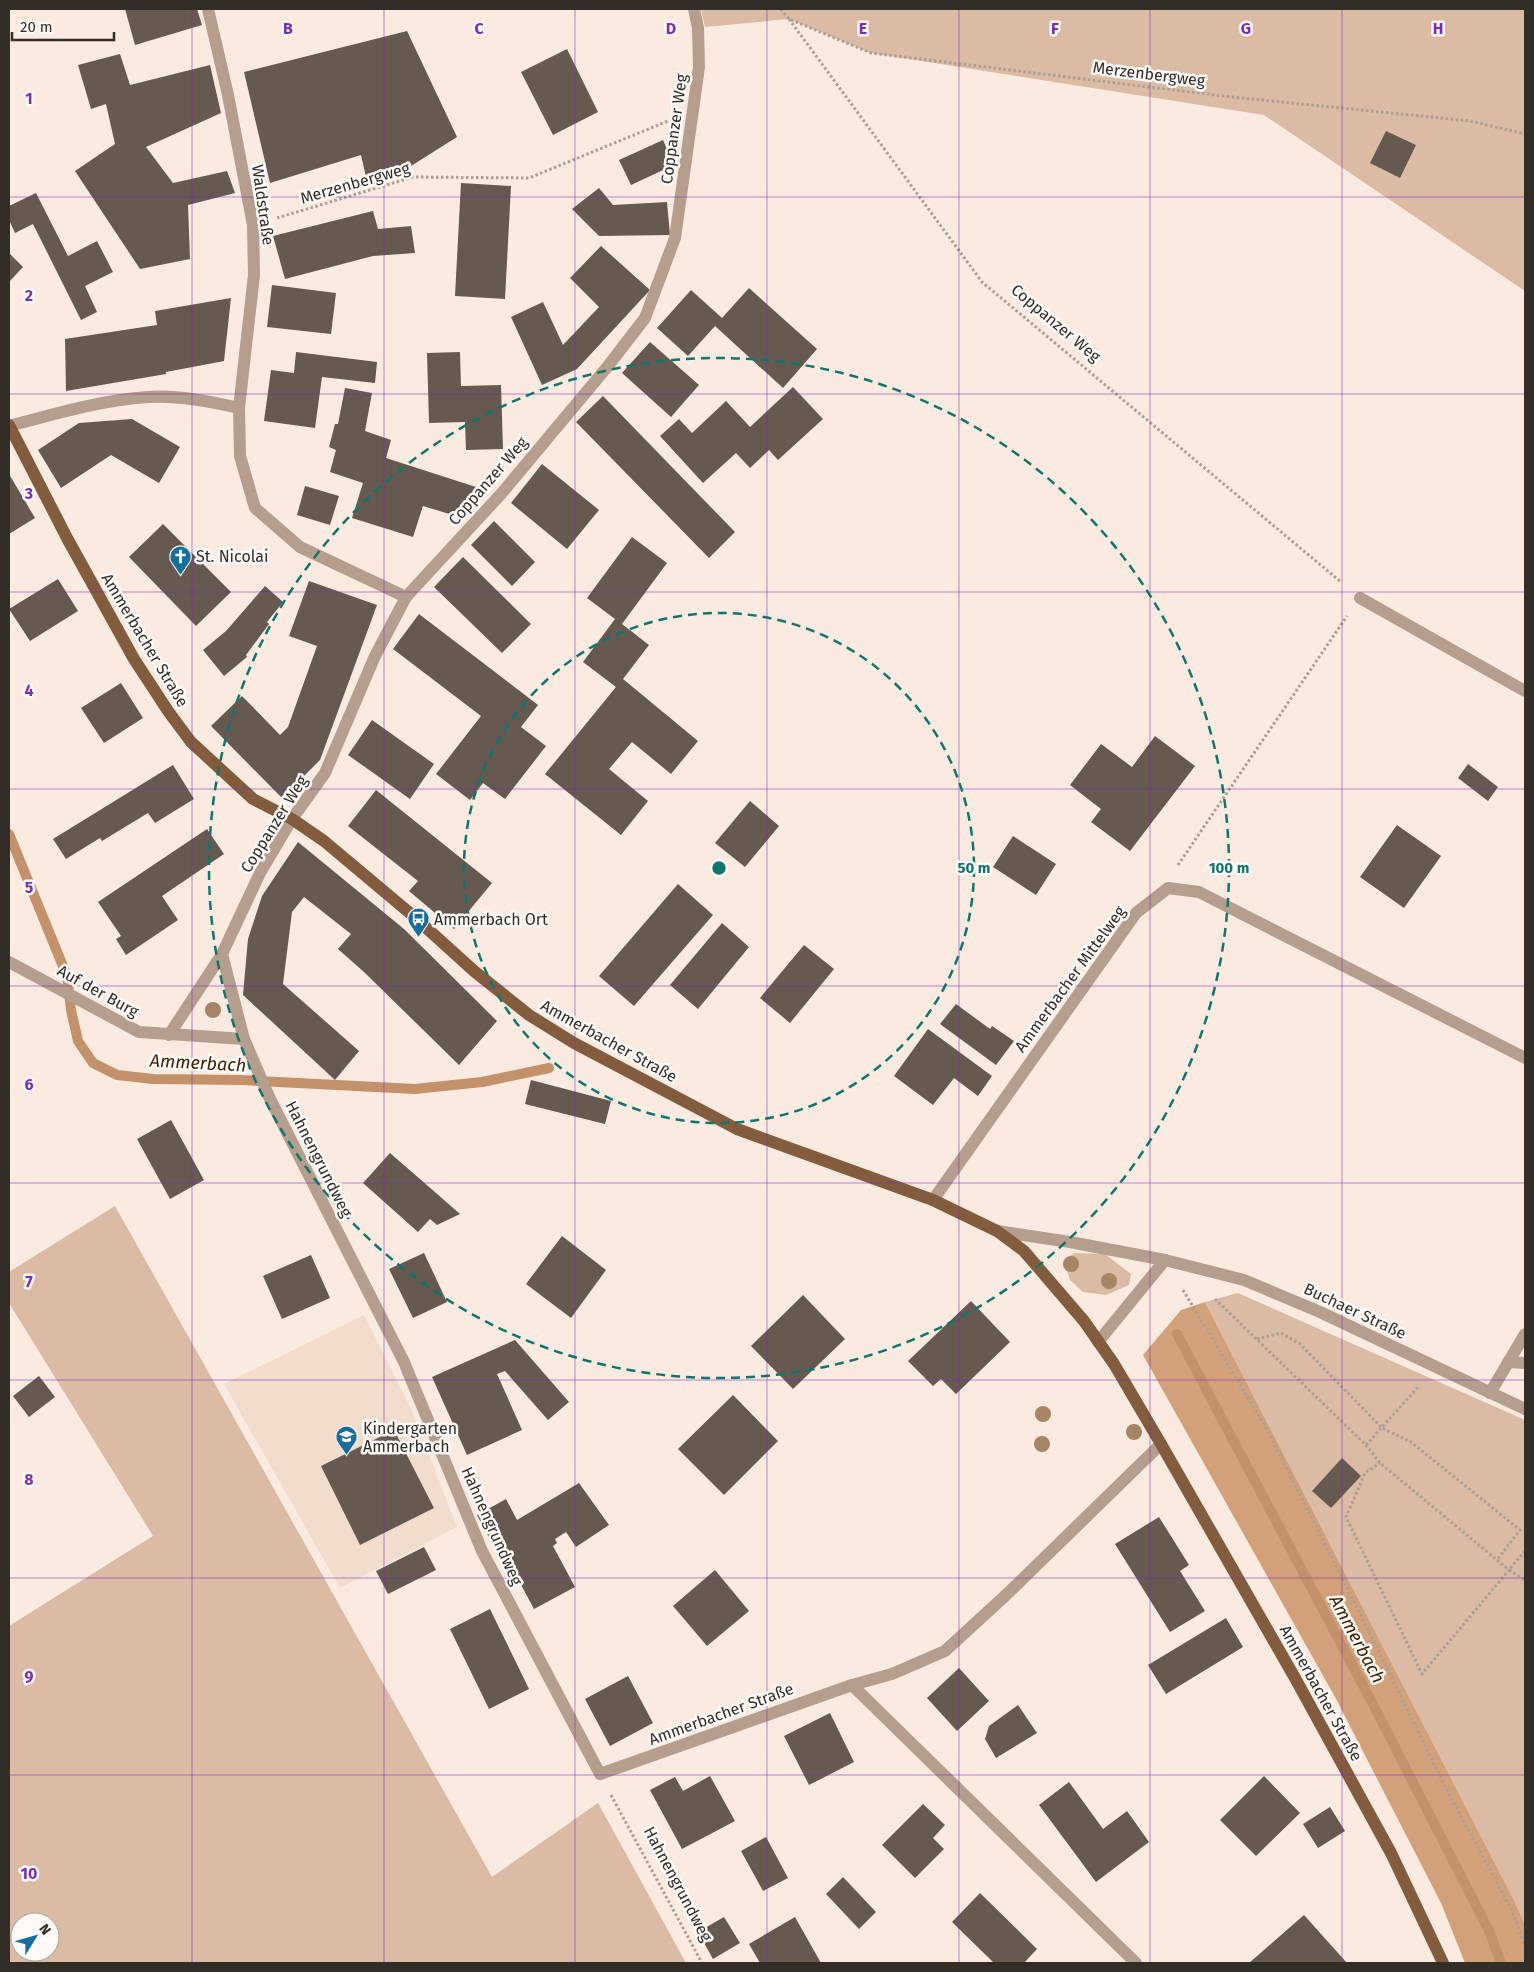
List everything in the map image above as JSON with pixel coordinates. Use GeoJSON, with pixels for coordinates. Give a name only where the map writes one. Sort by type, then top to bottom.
{"type":"FeatureCollection","features":[{"type":"Feature","properties":{"kind":"main road","name":"Ammerbacher Straße"},"geometry":{"type":"LineString","coordinates":[[9,425],[125,642],[168,711],[191,742],[253,799],[292,819],[331,847],[411,914],[474,971],[529,1015],[574,1043],[737,1129],[932,1200],[997,1231],[1024,1251],[1055,1285],[1114,1364],[1295,1678],[1391,1853],[1443,1963]]}},
{"type":"Feature","properties":{"kind":"street","name":"Waldstraße"},"geometry":{"type":"LineString","coordinates":[[208,9],[228,95],[253,225],[254,275],[239,408],[240,456],[255,508],[300,547],[406,597]]}},
{"type":"Feature","properties":{"kind":"street","name":"Coppanzer Weg"},"geometry":{"type":"LineString","coordinates":[[222,954],[260,873],[292,819],[325,773],[375,656],[406,597],[501,494],[608,366],[645,318],[675,238],[699,67],[698,28],[694,9]]}},
{"type":"Feature","properties":{"kind":"street"},"geometry":{"type":"LineString","coordinates":[[9,425],[81,407],[148,397],[200,399],[239,408]]}},
{"type":"Feature","properties":{"kind":"street"},"geometry":{"type":"LineString","coordinates":[[1360,598],[1525,691]]}},
{"type":"Feature","properties":{"kind":"street"},"geometry":{"type":"LineString","coordinates":[[1168,888],[1199,892],[1525,1058]]}},
{"type":"Feature","properties":{"kind":"street","name":"Ammerbacher Mittelweg"},"geometry":{"type":"LineString","coordinates":[[932,1200],[1136,913],[1168,888]]}},
{"type":"Feature","properties":{"kind":"street"},"geometry":{"type":"LineString","coordinates":[[169,1035],[222,954]]}},
{"type":"Feature","properties":{"kind":"street","name":"Hahnengrundweg"},"geometry":{"type":"LineString","coordinates":[[222,954],[244,1039],[270,1099],[404,1362],[482,1551],[600,1774]]}},
{"type":"Feature","properties":{"kind":"street","name":"Auf der Burg"},"geometry":{"type":"LineString","coordinates":[[9,962],[139,1032],[169,1035]]}},
{"type":"Feature","properties":{"kind":"street"},"geometry":{"type":"LineString","coordinates":[[169,1035],[244,1039]]}},
{"type":"Feature","properties":{"kind":"street","name":"Buchaer Straße"},"geometry":{"type":"LineString","coordinates":[[997,1231],[1070,1242],[1165,1260],[1244,1280],[1320,1312],[1525,1409]]}},
{"type":"Feature","properties":{"kind":"street"},"geometry":{"type":"LineString","coordinates":[[1098,1342],[1165,1260]]}},
{"type":"Feature","properties":{"kind":"street"},"geometry":{"type":"LineString","coordinates":[[1490,1392],[1525,1334]]}},
{"type":"Feature","properties":{"kind":"street"},"geometry":{"type":"LineString","coordinates":[[1508,1362],[1525,1363]]}},
{"type":"Feature","properties":{"kind":"street","name":"Ammerbacher Straße"},"geometry":{"type":"LineString","coordinates":[[600,1774],[852,1685],[892,1674],[945,1650],[1006,1595],[1161,1444]]}},
{"type":"Feature","properties":{"kind":"street"},"geometry":{"type":"LineString","coordinates":[[852,1685],[1136,1963]]}},
{"type":"Feature","properties":{"kind":"path","name":"Merzenbergweg"},"geometry":{"type":"LineString","coordinates":[[780,9],[789,19],[871,53],[1223,96],[1470,121],[1525,134]]}},
{"type":"Feature","properties":{"kind":"path","name":"Coppanzer Weg"},"geometry":{"type":"LineString","coordinates":[[789,19],[982,282],[1360,598]]}},
{"type":"Feature","properties":{"kind":"path","name":"Merzenbergweg"},"geometry":{"type":"LineString","coordinates":[[253,225],[413,177],[529,178],[692,111]]}},
{"type":"Feature","properties":{"kind":"path"},"geometry":{"type":"LineString","coordinates":[[1168,888],[1179,862],[1360,598]]}},
{"type":"Feature","properties":{"kind":"path"},"geometry":{"type":"LineString","coordinates":[[1165,1260],[1264,1424],[1437,1770],[1510,1909],[1525,1945]]}},
{"type":"Feature","properties":{"kind":"path"},"geometry":{"type":"LineString","coordinates":[[1209,1292],[1366,1445],[1380,1463],[1509,1570],[1525,1580]]}},
{"type":"Feature","properties":{"kind":"path"},"geometry":{"type":"LineString","coordinates":[[1257,1339],[1281,1333],[1300,1344],[1382,1428],[1411,1442],[1520,1530],[1497,1560]]}},
{"type":"Feature","properties":{"kind":"path"},"geometry":{"type":"LineString","coordinates":[[1366,1445],[1422,1383]]}},
{"type":"Feature","properties":{"kind":"path"},"geometry":{"type":"LineString","coordinates":[[1380,1463],[1365,1473],[1346,1517],[1422,1674],[1525,1551]]}},
{"type":"Feature","properties":{"kind":"path","name":"Hahnengrundweg"},"geometry":{"type":"LineString","coordinates":[[600,1774],[702,1963]]}},
{"type":"Feature","properties":{"kind":"shaded area"},"geometry":{"type":"Polygon","coordinates":[[[701,9],[1525,9],[1525,291],[1264,115],[871,53],[789,19],[705,27],[701,9]]]}},
{"type":"Feature","properties":{"kind":"shaded area"},"geometry":{"type":"Polygon","coordinates":[[[115,1206],[492,1877],[598,1803],[686,1963],[9,1963],[9,1626],[153,1536],[9,1303],[9,1272],[115,1206]]]}},
{"type":"Feature","properties":{"kind":"shaded area"},"geometry":{"type":"Polygon","coordinates":[[[1074,1253],[1105,1254],[1131,1274],[1129,1285],[1106,1295],[1083,1292],[1070,1280],[1064,1261],[1074,1253]]]}},
{"type":"Feature","properties":{"kind":"shaded area"},"geometry":{"type":"Polygon","coordinates":[[[1238,1293],[1525,1420],[1525,1925],[1516,1904],[1205,1302],[1238,1293]]]}},
{"type":"Feature","properties":{"kind":"shaded area"},"geometry":{"type":"Polygon","coordinates":[[[1205,1302],[1516,1904],[1525,1925],[1525,1963],[1465,1963],[1441,1903],[1335,1697],[1143,1355],[1181,1310],[1205,1302]]]}},
{"type":"Feature","properties":{"kind":"shaded area","name":"Kindergarten Ammerbach"},"geometry":{"type":"Polygon","coordinates":[[[364,1315],[412,1411],[457,1527],[340,1588],[224,1384],[364,1315]]]}},
{"type":"Feature","properties":{"kind":"building"},"geometry":{"type":"Polygon","coordinates":[[[125,9],[197,9],[202,25],[135,45],[125,9]]]}},
{"type":"Feature","properties":{"kind":"building"},"geometry":{"type":"Polygon","coordinates":[[[407,31],[457,137],[411,166],[367,181],[361,155],[270,183],[244,72],[407,31]]]}},
{"type":"Feature","properties":{"kind":"building"},"geometry":{"type":"Polygon","coordinates":[[[567,49],[598,112],[553,135],[521,72],[567,49]]]}},
{"type":"Feature","properties":{"kind":"building"},"geometry":{"type":"Polygon","coordinates":[[[120,54],[130,85],[210,65],[221,113],[146,147],[173,183],[227,171],[235,193],[188,205],[190,259],[140,269],[75,171],[115,144],[106,104],[91,109],[78,65],[120,54]]]}},
{"type":"Feature","properties":{"kind":"building"},"geometry":{"type":"Polygon","coordinates":[[[1386,131],[1416,145],[1400,178],[1370,163],[1386,131]]]}},
{"type":"Feature","properties":{"kind":"building"},"geometry":{"type":"Polygon","coordinates":[[[663,140],[674,165],[631,185],[619,160],[663,140]]]}},
{"type":"Feature","properties":{"kind":"building"},"geometry":{"type":"Polygon","coordinates":[[[461,183],[511,186],[505,299],[455,296],[461,183]]]}},
{"type":"Feature","properties":{"kind":"building"},"geometry":{"type":"Polygon","coordinates":[[[599,188],[613,205],[667,202],[670,235],[599,236],[572,209],[599,188]]]}},
{"type":"Feature","properties":{"kind":"building"},"geometry":{"type":"Polygon","coordinates":[[[36,193],[68,256],[97,241],[113,272],[85,286],[97,312],[81,320],[33,224],[15,233],[9,220],[9,206],[36,193]]]}},
{"type":"Feature","properties":{"kind":"building"},"geometry":{"type":"Polygon","coordinates":[[[373,211],[378,229],[411,226],[415,253],[373,256],[285,279],[273,236],[373,211]]]}},
{"type":"Feature","properties":{"kind":"building"},"geometry":{"type":"Polygon","coordinates":[[[601,246],[650,290],[577,369],[542,385],[511,317],[543,302],[563,345],[599,307],[570,278],[601,246]]]}},
{"type":"Feature","properties":{"kind":"building"},"geometry":{"type":"Polygon","coordinates":[[[9,253],[23,267],[9,282],[9,253]]]}},
{"type":"Feature","properties":{"kind":"building"},"geometry":{"type":"Polygon","coordinates":[[[272,285],[336,293],[331,334],[267,327],[272,285]]]}},
{"type":"Feature","properties":{"kind":"building"},"geometry":{"type":"Polygon","coordinates":[[[749,288],[817,349],[783,388],[715,326],[688,356],[657,328],[691,290],[722,318],[749,288]]]}},
{"type":"Feature","properties":{"kind":"building"},"geometry":{"type":"Polygon","coordinates":[[[231,298],[224,361],[166,372],[166,374],[66,391],[65,339],[157,325],[155,311],[231,298]]]}},
{"type":"Feature","properties":{"kind":"building"},"geometry":{"type":"Polygon","coordinates":[[[650,342],[699,385],[671,417],[622,373],[650,342]]]}},
{"type":"Feature","properties":{"kind":"building"},"geometry":{"type":"Polygon","coordinates":[[[296,352],[377,362],[375,383],[322,377],[315,428],[264,421],[271,370],[294,373],[296,352]]]}},
{"type":"Feature","properties":{"kind":"building"},"geometry":{"type":"Polygon","coordinates":[[[460,352],[461,386],[501,385],[503,449],[466,450],[465,422],[429,423],[427,353],[460,352]]]}},
{"type":"Feature","properties":{"kind":"building"},"geometry":{"type":"Polygon","coordinates":[[[793,387],[823,419],[778,460],[769,450],[750,468],[736,453],[703,483],[660,436],[679,419],[692,433],[726,401],[750,427],[793,387]]]}},
{"type":"Feature","properties":{"kind":"building"},"geometry":{"type":"Polygon","coordinates":[[[345,388],[372,393],[365,431],[391,440],[386,458],[476,487],[466,519],[423,506],[413,537],[352,518],[363,483],[330,472],[336,450],[329,447],[335,424],[338,424],[345,388]]]}},
{"type":"Feature","properties":{"kind":"building"},"geometry":{"type":"Polygon","coordinates":[[[603,396],[735,532],[709,558],[576,422],[603,396]]]}},
{"type":"Feature","properties":{"kind":"building"},"geometry":{"type":"Polygon","coordinates":[[[132,419],[180,447],[159,483],[111,455],[61,488],[38,450],[79,423],[132,419]]]}},
{"type":"Feature","properties":{"kind":"building"},"geometry":{"type":"Polygon","coordinates":[[[542,464],[599,510],[567,549],[511,503],[542,464]]]}},
{"type":"Feature","properties":{"kind":"building"},"geometry":{"type":"Polygon","coordinates":[[[9,474],[35,518],[9,534],[9,474]]]}},
{"type":"Feature","properties":{"kind":"building"},"geometry":{"type":"Polygon","coordinates":[[[305,486],[339,496],[330,525],[297,515],[305,486]]]}},
{"type":"Feature","properties":{"kind":"building"},"geometry":{"type":"Polygon","coordinates":[[[494,521],[535,562],[512,586],[471,545],[494,521]]]}},
{"type":"Feature","properties":{"kind":"building","name":"St. Nicolai"},"geometry":{"type":"Polygon","coordinates":[[[163,524],[231,592],[196,626],[129,557],[163,524]]]}},
{"type":"Feature","properties":{"kind":"building"},"geometry":{"type":"Polygon","coordinates":[[[632,537],[667,563],[622,624],[649,645],[623,679],[698,741],[671,774],[632,742],[609,769],[648,801],[621,835],[545,774],[616,687],[583,662],[615,619],[587,598],[632,537]]]}},
{"type":"Feature","properties":{"kind":"building"},"geometry":{"type":"Polygon","coordinates":[[[463,557],[531,624],[502,653],[434,587],[463,557]]]}},
{"type":"Feature","properties":{"kind":"building"},"geometry":{"type":"Polygon","coordinates":[[[58,579],[78,611],[30,641],[9,609],[58,579]]]}},
{"type":"Feature","properties":{"kind":"building"},"geometry":{"type":"Polygon","coordinates":[[[309,581],[377,605],[320,760],[282,798],[211,726],[242,696],[280,735],[288,727],[317,646],[289,636],[309,581]]]}},
{"type":"Feature","properties":{"kind":"building"},"geometry":{"type":"Polygon","coordinates":[[[265,586],[283,602],[267,622],[269,624],[246,655],[247,657],[224,676],[203,650],[226,631],[265,586]]]}},
{"type":"Feature","properties":{"kind":"building"},"geometry":{"type":"Polygon","coordinates":[[[419,614],[538,705],[521,727],[546,746],[505,799],[483,783],[470,800],[436,774],[481,716],[393,649],[419,614]]]}},
{"type":"Feature","properties":{"kind":"building"},"geometry":{"type":"Polygon","coordinates":[[[121,683],[143,718],[104,743],[81,708],[121,683]]]}},
{"type":"Feature","properties":{"kind":"building"},"geometry":{"type":"Polygon","coordinates":[[[372,720],[434,764],[410,799],[348,755],[372,720]]]}},
{"type":"Feature","properties":{"kind":"building"},"geometry":{"type":"Polygon","coordinates":[[[1155,736],[1195,766],[1130,851],[1091,822],[1101,809],[1070,785],[1101,744],[1132,767],[1155,736]]]}},
{"type":"Feature","properties":{"kind":"building"},"geometry":{"type":"Polygon","coordinates":[[[1468,764],[1498,787],[1488,801],[1458,778],[1468,764]]]}},
{"type":"Feature","properties":{"kind":"building"},"geometry":{"type":"Polygon","coordinates":[[[173,765],[194,799],[155,823],[148,813],[102,841],[100,838],[66,859],[53,839],[173,765]]]}},
{"type":"Feature","properties":{"kind":"building"},"geometry":{"type":"Polygon","coordinates":[[[376,790],[492,883],[454,929],[409,891],[418,881],[348,826],[376,790]]]}},
{"type":"Feature","properties":{"kind":"building"},"geometry":{"type":"Polygon","coordinates":[[[750,801],[779,826],[745,867],[715,843],[750,801]]]}},
{"type":"Feature","properties":{"kind":"building"},"geometry":{"type":"Polygon","coordinates":[[[1397,825],[1441,856],[1404,908],[1360,877],[1397,825]]]}},
{"type":"Feature","properties":{"kind":"building"},"geometry":{"type":"Polygon","coordinates":[[[207,829],[224,854],[162,896],[178,920],[126,955],[116,939],[121,936],[98,902],[207,829]]]}},
{"type":"Feature","properties":{"kind":"building"},"geometry":{"type":"Polygon","coordinates":[[[1013,836],[1056,864],[1036,895],[993,867],[1013,836]]]}},
{"type":"Feature","properties":{"kind":"building"},"geometry":{"type":"Polygon","coordinates":[[[298,842],[404,929],[497,1021],[459,1065],[338,949],[351,934],[304,897],[292,912],[283,984],[359,1051],[335,1080],[243,995],[248,939],[262,896],[298,842]]]}},
{"type":"Feature","properties":{"kind":"building"},"geometry":{"type":"Polygon","coordinates":[[[678,884],[713,915],[634,1006],[599,976],[678,884]]]}},
{"type":"Feature","properties":{"kind":"building"},"geometry":{"type":"Polygon","coordinates":[[[722,923],[749,947],[698,1009],[670,985],[722,923]]]}},
{"type":"Feature","properties":{"kind":"building"},"geometry":{"type":"Polygon","coordinates":[[[804,945],[834,969],[790,1023],[760,998],[804,945]]]}},
{"type":"Feature","properties":{"kind":"building"},"geometry":{"type":"Polygon","coordinates":[[[956,1004],[990,1029],[992,1026],[1014,1041],[996,1065],[940,1024],[956,1004]]]}},
{"type":"Feature","properties":{"kind":"building"},"geometry":{"type":"Polygon","coordinates":[[[928,1029],[992,1076],[978,1096],[954,1078],[933,1105],[894,1076],[928,1029]]]}},
{"type":"Feature","properties":{"kind":"building"},"geometry":{"type":"Polygon","coordinates":[[[531,1080],[611,1101],[605,1124],[525,1104],[531,1080]]]}},
{"type":"Feature","properties":{"kind":"building"},"geometry":{"type":"Polygon","coordinates":[[[171,1120],[204,1180],[170,1199],[137,1139],[171,1120]]]}},
{"type":"Feature","properties":{"kind":"building"},"geometry":{"type":"Polygon","coordinates":[[[390,1153],[460,1214],[437,1225],[430,1219],[418,1232],[363,1183],[390,1153]]]}},
{"type":"Feature","properties":{"kind":"building"},"geometry":{"type":"Polygon","coordinates":[[[562,1236],[606,1270],[571,1318],[526,1284],[562,1236]]]}},
{"type":"Feature","properties":{"kind":"building"},"geometry":{"type":"Polygon","coordinates":[[[424,1253],[447,1302],[413,1318],[389,1269],[424,1253]]]}},
{"type":"Feature","properties":{"kind":"building"},"geometry":{"type":"Polygon","coordinates":[[[311,1255],[330,1298],[282,1319],[263,1276],[311,1255]]]}},
{"type":"Feature","properties":{"kind":"building"},"geometry":{"type":"Polygon","coordinates":[[[803,1295],[845,1339],[793,1389],[751,1346],[803,1295]]]}},
{"type":"Feature","properties":{"kind":"building"},"geometry":{"type":"Polygon","coordinates":[[[971,1301],[1010,1342],[956,1394],[941,1379],[933,1386],[908,1361],[971,1301]]]}},
{"type":"Feature","properties":{"kind":"building"},"geometry":{"type":"Polygon","coordinates":[[[515,1340],[569,1402],[548,1420],[505,1371],[497,1374],[522,1430],[467,1455],[432,1377],[515,1340]]]}},
{"type":"Feature","properties":{"kind":"building"},"geometry":{"type":"Polygon","coordinates":[[[39,1376],[55,1397],[29,1417],[13,1396],[39,1376]]]}},
{"type":"Feature","properties":{"kind":"building"},"geometry":{"type":"Polygon","coordinates":[[[733,1395],[778,1441],[724,1495],[678,1449],[733,1395]]]}},
{"type":"Feature","properties":{"kind":"building"},"geometry":{"type":"Polygon","coordinates":[[[394,1430],[434,1508],[360,1545],[321,1466],[394,1430]]]}},
{"type":"Feature","properties":{"kind":"building"},"geometry":{"type":"Polygon","coordinates":[[[1342,1458],[1361,1476],[1331,1508],[1312,1491],[1342,1458]]]}},
{"type":"Feature","properties":{"kind":"building"},"geometry":{"type":"Polygon","coordinates":[[[579,1483],[609,1525],[576,1547],[566,1532],[555,1539],[557,1543],[553,1546],[575,1587],[534,1609],[512,1568],[507,1571],[477,1515],[506,1499],[517,1520],[579,1483]]]}},
{"type":"Feature","properties":{"kind":"building"},"geometry":{"type":"Polygon","coordinates":[[[1159,1517],[1189,1565],[1180,1571],[1205,1611],[1170,1632],[1115,1544],[1159,1517]]]}},
{"type":"Feature","properties":{"kind":"building"},"geometry":{"type":"Polygon","coordinates":[[[424,1547],[436,1570],[388,1594],[376,1571],[424,1547]]]}},
{"type":"Feature","properties":{"kind":"building"},"geometry":{"type":"Polygon","coordinates":[[[715,1570],[749,1611],[707,1646],[673,1606],[715,1570]]]}},
{"type":"Feature","properties":{"kind":"building"},"geometry":{"type":"Polygon","coordinates":[[[490,1609],[529,1689],[489,1709],[450,1629],[490,1609]]]}},
{"type":"Feature","properties":{"kind":"building"},"geometry":{"type":"Polygon","coordinates":[[[1226,1618],[1243,1647],[1166,1694],[1148,1665],[1226,1618]]]}},
{"type":"Feature","properties":{"kind":"building"},"geometry":{"type":"Polygon","coordinates":[[[959,1668],[989,1701],[957,1731],[927,1698],[959,1668]]]}},
{"type":"Feature","properties":{"kind":"building"},"geometry":{"type":"Polygon","coordinates":[[[628,1676],[653,1723],[610,1746],[585,1699],[628,1676]]]}},
{"type":"Feature","properties":{"kind":"building"},"geometry":{"type":"Polygon","coordinates":[[[1018,1705],[1037,1733],[996,1758],[985,1739],[989,1726],[1018,1705]]]}},
{"type":"Feature","properties":{"kind":"building"},"geometry":{"type":"Polygon","coordinates":[[[830,1713],[854,1762],[809,1785],[784,1736],[830,1713]]]}},
{"type":"Feature","properties":{"kind":"building"},"geometry":{"type":"Polygon","coordinates":[[[710,1776],[735,1821],[682,1849],[650,1790],[675,1777],[683,1791],[710,1776]]]}},
{"type":"Feature","properties":{"kind":"building"},"geometry":{"type":"Polygon","coordinates":[[[1264,1776],[1300,1813],[1256,1856],[1220,1820],[1264,1776]]]}},
{"type":"Feature","properties":{"kind":"building"},"geometry":{"type":"Polygon","coordinates":[[[1069,1782],[1103,1829],[1127,1811],[1149,1842],[1096,1882],[1039,1805],[1069,1782]]]}},
{"type":"Feature","properties":{"kind":"building"},"geometry":{"type":"Polygon","coordinates":[[[923,1804],[945,1825],[933,1838],[944,1849],[915,1878],[882,1845],[923,1804]]]}},
{"type":"Feature","properties":{"kind":"building"},"geometry":{"type":"Polygon","coordinates":[[[1330,1807],[1345,1831],[1318,1848],[1303,1824],[1330,1807]]]}},
{"type":"Feature","properties":{"kind":"building"},"geometry":{"type":"Polygon","coordinates":[[[766,1837],[788,1878],[763,1891],[741,1851],[766,1837]]]}},
{"type":"Feature","properties":{"kind":"building"},"geometry":{"type":"Polygon","coordinates":[[[843,1877],[876,1912],[859,1929],[826,1894],[843,1877]]]}},
{"type":"Feature","properties":{"kind":"building"},"geometry":{"type":"Polygon","coordinates":[[[980,1893],[1037,1949],[1024,1963],[994,1963],[952,1922],[980,1893]]]}},
{"type":"Feature","properties":{"kind":"building"},"geometry":{"type":"Polygon","coordinates":[[[1304,1915],[1347,1963],[1249,1963],[1304,1915]]]}},
{"type":"Feature","properties":{"kind":"building"},"geometry":{"type":"Polygon","coordinates":[[[724,1917],[740,1943],[713,1959],[698,1932],[724,1917]]]}},
{"type":"Feature","properties":{"kind":"building"},"geometry":{"type":"Polygon","coordinates":[[[795,1917],[821,1963],[760,1963],[749,1944],[795,1917]]]}},
{"type":"Feature","properties":{"kind":"waterway","name":"Ammerbach"},"geometry":{"type":"LineString","coordinates":[[9,834],[67,976],[71,1010],[78,1041],[93,1063],[117,1075],[153,1079],[241,1080],[415,1089],[482,1082],[549,1068]]}},
{"type":"Feature","properties":{"kind":"waterway","name":"Ammerbach"},"geometry":{"type":"LineString","coordinates":[[1177,1334],[1375,1708],[1490,1933],[1501,1963]]}},
{"type":"Feature","properties":{"kind":"place","name":"St. Nicolai"},"geometry":{"type":"Point","coordinates":[180,575]}},
{"type":"Feature","properties":{"kind":"place","name":"Ammerbach Ort"},"geometry":{"type":"Point","coordinates":[418,938]}},
{"type":"Feature","properties":{"kind":"place","name":"Kindergarten Ammerbach"},"geometry":{"type":"Point","coordinates":[347,1456]}}]}
